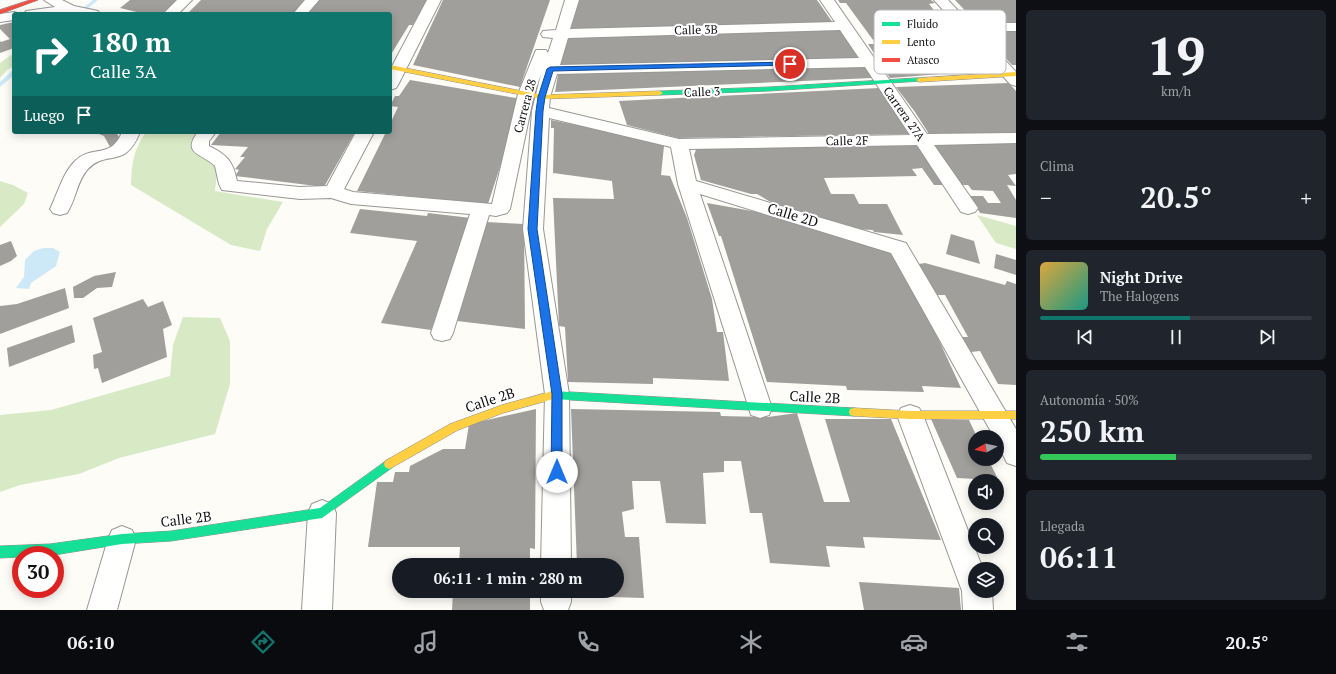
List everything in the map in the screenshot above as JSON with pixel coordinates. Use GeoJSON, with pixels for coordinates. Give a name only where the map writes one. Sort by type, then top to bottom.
{"type":"FeatureCollection","features":[{"type":"Feature","properties":{"kind":"street"},"geometry":{"type":"LineString","coordinates":[[0,4],[13,0]]}},
{"type":"Feature","properties":{"kind":"street"},"geometry":{"type":"LineString","coordinates":[[0,12],[35,0]]}},
{"type":"Feature","properties":{"kind":"street"},"geometry":{"type":"LineString","coordinates":[[51,0],[72,9],[85,12]]}},
{"type":"Feature","properties":{"kind":"street"},"geometry":{"type":"LineString","coordinates":[[172,12],[185,0]]}},
{"type":"Feature","properties":{"kind":"street"},"geometry":{"type":"LineString","coordinates":[[302,12],[312,0]]}},
{"type":"Feature","properties":{"kind":"street"},"geometry":{"type":"LineString","coordinates":[[392,78],[395,67],[434,0]]}},
{"type":"Feature","properties":{"kind":"street","name":"Carrera 28"},"geometry":{"type":"LineString","coordinates":[[488,210],[500,209],[536,101],[550,69],[557,0]]}},
{"type":"Feature","properties":{"kind":"street","name":"Carrera 28"},"geometry":{"type":"LineString","coordinates":[[556,558],[557,394],[533,229],[536,101],[535,70],[572,0]]}},
{"type":"Feature","properties":{"kind":"street","name":"Carrera 27A"},"geometry":{"type":"LineString","coordinates":[[827,0],[874,70]]}},
{"type":"Feature","properties":{"kind":"street"},"geometry":{"type":"LineString","coordinates":[[941,0],[950,10]]}},
{"type":"Feature","properties":{"kind":"street"},"geometry":{"type":"LineString","coordinates":[[47,12],[72,9]]}},
{"type":"Feature","properties":{"kind":"street"},"geometry":{"type":"LineString","coordinates":[[0,18],[12,16]]}},
{"type":"Feature","properties":{"kind":"street","name":"Calle 3B"},"geometry":{"type":"LineString","coordinates":[[554,34],[845,26]]}},
{"type":"Feature","properties":{"kind":"street"},"geometry":{"type":"LineString","coordinates":[[535,70],[869,62]]}},
{"type":"Feature","properties":{"kind":"street","name":"Calle 3"},"geometry":{"type":"LineString","coordinates":[[395,67],[536,101],[1014,76]]}},
{"type":"Feature","properties":{"kind":"street"},"geometry":{"type":"LineString","coordinates":[[1006,68],[1014,76]]}},
{"type":"Feature","properties":{"kind":"street","name":"Carrera 27A"},"geometry":{"type":"LineString","coordinates":[[877,74],[968,208]]}},
{"type":"Feature","properties":{"kind":"street","name":"Calle 2F"},"geometry":{"type":"LineString","coordinates":[[536,101],[679,144],[1016,138]]}},
{"type":"Feature","properties":{"kind":"street"},"geometry":{"type":"LineString","coordinates":[[60,209],[82,164],[95,157],[119,151],[128,142],[130,134]]}},
{"type":"Feature","properties":{"kind":"street"},"geometry":{"type":"LineString","coordinates":[[332,192],[364,134]]}},
{"type":"Feature","properties":{"kind":"street"},"geometry":{"type":"LineString","coordinates":[[203,138],[200,148],[215,157],[225,166],[229,186],[300,193],[332,192],[351,198],[488,210],[442,333]]}},
{"type":"Feature","properties":{"kind":"street"},"geometry":{"type":"LineString","coordinates":[[679,144],[687,184],[760,408]]}},
{"type":"Feature","properties":{"kind":"street","name":"Calle 2D"},"geometry":{"type":"LineString","coordinates":[[687,184],[899,248],[1006,415]]}},
{"type":"Feature","properties":{"kind":"street","name":"Calle 2B"},"geometry":{"type":"LineString","coordinates":[[0,552],[50,550],[122,539],[179,535],[218,530],[267,520],[322,513],[387,465],[454,427],[502,409],[557,394],[760,408],[910,415],[1006,415]]}},
{"type":"Feature","properties":{"kind":"street"},"geometry":{"type":"LineString","coordinates":[[910,415],[968,568]]}},
{"type":"Feature","properties":{"kind":"street"},"geometry":{"type":"LineString","coordinates":[[1006,415],[1016,455]]}},
{"type":"Feature","properties":{"kind":"street"},"geometry":{"type":"LineString","coordinates":[[317,610],[322,513]]}},
{"type":"Feature","properties":{"kind":"street"},"geometry":{"type":"LineString","coordinates":[[102,610],[122,539]]}},
{"type":"Feature","properties":{"kind":"street"},"geometry":{"type":"LineString","coordinates":[[977,598],[978,610]]}},
{"type":"Feature","properties":{"kind":"green space"},"geometry":{"type":"Polygon","coordinates":[[[12,54],[12,67],[7,70],[0,78],[0,63],[12,54]]]}},
{"type":"Feature","properties":{"kind":"green space"},"geometry":{"type":"Polygon","coordinates":[[[145,134],[200,134],[191,146],[218,165],[215,191],[283,202],[267,229],[260,251],[231,245],[131,185],[134,157],[138,145],[145,134]]]}},
{"type":"Feature","properties":{"kind":"green space"},"geometry":{"type":"Polygon","coordinates":[[[0,181],[13,185],[28,193],[24,204],[0,227],[0,181]]]}},
{"type":"Feature","properties":{"kind":"green space"},"geometry":{"type":"Polygon","coordinates":[[[977,215],[1016,226],[1016,249],[996,243],[977,215]]]}},
{"type":"Feature","properties":{"kind":"green space"},"geometry":{"type":"Polygon","coordinates":[[[183,317],[220,318],[230,341],[230,384],[215,434],[119,458],[79,474],[20,485],[0,492],[0,415],[51,410],[170,376],[173,345],[183,317]]]}},
{"type":"Feature","properties":{"kind":"water"},"geometry":{"type":"Polygon","coordinates":[[[43,248],[53,248],[60,252],[56,266],[31,283],[29,289],[16,288],[24,277],[25,260],[34,251],[43,248]]]}},
{"type":"Feature","properties":{"kind":"building"},"geometry":{"type":"Polygon","coordinates":[[[130,0],[178,0],[165,12],[137,12],[120,8],[130,0]]]}},
{"type":"Feature","properties":{"kind":"building"},"geometry":{"type":"Polygon","coordinates":[[[201,0],[304,0],[295,12],[189,12],[201,0]]]}},
{"type":"Feature","properties":{"kind":"building"},"geometry":{"type":"Polygon","coordinates":[[[318,0],[427,0],[413,25],[409,25],[392,53],[392,12],[309,12],[318,0]]]}},
{"type":"Feature","properties":{"kind":"building"},"geometry":{"type":"Polygon","coordinates":[[[443,0],[550,0],[520,87],[413,65],[443,0]]]}},
{"type":"Feature","properties":{"kind":"building"},"geometry":{"type":"Polygon","coordinates":[[[578,0],[817,0],[833,23],[570,30],[578,0]]]}},
{"type":"Feature","properties":{"kind":"building"},"geometry":{"type":"Polygon","coordinates":[[[838,0],[931,0],[935,3],[929,4],[934,10],[874,10],[874,41],[846,3],[840,3],[838,0]]]}},
{"type":"Feature","properties":{"kind":"building"},"geometry":{"type":"Polygon","coordinates":[[[955,0],[1016,0],[1016,25],[1006,25],[1006,10],[965,10],[955,0]]]}},
{"type":"Feature","properties":{"kind":"building"},"geometry":{"type":"Polygon","coordinates":[[[12,22],[12,49],[0,53],[0,41],[10,39],[0,29],[0,25],[12,22]]]}},
{"type":"Feature","properties":{"kind":"building"},"geometry":{"type":"Polygon","coordinates":[[[839,29],[860,59],[560,66],[569,36],[839,29]]]}},
{"type":"Feature","properties":{"kind":"building"},"geometry":{"type":"Polygon","coordinates":[[[1006,29],[1016,29],[1016,65],[1012,65],[1006,59],[1006,29]]]}},
{"type":"Feature","properties":{"kind":"building"},"geometry":{"type":"Polygon","coordinates":[[[868,44],[874,44],[874,53],[868,44]]]}},
{"type":"Feature","properties":{"kind":"building"},"geometry":{"type":"Polygon","coordinates":[[[864,65],[872,78],[555,92],[558,74],[864,65]]]}},
{"type":"Feature","properties":{"kind":"building"},"geometry":{"type":"Polygon","coordinates":[[[887,74],[942,74],[890,78],[887,74]]]}},
{"type":"Feature","properties":{"kind":"building"},"geometry":{"type":"Polygon","coordinates":[[[410,80],[522,99],[488,204],[357,191],[385,134],[392,134],[392,120],[398,107],[392,106],[392,102],[395,96],[399,96],[410,80]]]}},
{"type":"Feature","properties":{"kind":"building"},"geometry":{"type":"Polygon","coordinates":[[[1009,83],[1016,91],[1016,133],[929,134],[896,87],[1009,83]]]}},
{"type":"Feature","properties":{"kind":"building"},"geometry":{"type":"Polygon","coordinates":[[[879,88],[913,134],[678,138],[627,125],[619,101],[879,88]]]}},
{"type":"Feature","properties":{"kind":"building"},"geometry":{"type":"Polygon","coordinates":[[[551,120],[621,134],[664,146],[661,175],[670,176],[687,218],[712,299],[717,332],[723,332],[729,381],[653,378],[653,384],[568,382],[565,327],[559,326],[553,198],[614,199],[612,181],[553,173],[554,128],[551,128],[551,120]]]}},
{"type":"Feature","properties":{"kind":"building"},"geometry":{"type":"Polygon","coordinates":[[[99,134],[117,134],[123,144],[116,149],[110,147],[104,136],[99,134]]]}},
{"type":"Feature","properties":{"kind":"building"},"geometry":{"type":"Polygon","coordinates":[[[219,134],[354,134],[324,187],[235,176],[239,170],[235,169],[245,157],[240,157],[248,147],[211,145],[219,134]]]}},
{"type":"Feature","properties":{"kind":"building"},"geometry":{"type":"Polygon","coordinates":[[[1016,142],[1016,174],[1008,175],[1016,186],[1007,185],[1016,200],[1016,218],[980,213],[970,196],[983,196],[988,203],[1001,203],[993,191],[972,190],[968,185],[962,185],[934,144],[1016,142]]]}},
{"type":"Feature","properties":{"kind":"building"},"geometry":{"type":"Polygon","coordinates":[[[917,143],[945,185],[934,185],[922,168],[912,169],[917,176],[824,178],[831,194],[854,194],[859,204],[887,204],[903,235],[874,232],[873,230],[849,229],[774,204],[757,194],[751,194],[701,180],[694,155],[697,147],[917,143]]]}},
{"type":"Feature","properties":{"kind":"building"},"geometry":{"type":"Polygon","coordinates":[[[707,203],[763,213],[892,252],[937,336],[961,388],[922,386],[924,392],[847,390],[846,386],[767,382],[721,236],[719,236],[707,203]]]}},
{"type":"Feature","properties":{"kind":"building"},"geometry":{"type":"Polygon","coordinates":[[[360,209],[427,216],[428,213],[471,218],[431,330],[381,323],[417,241],[350,233],[360,209]]]}},
{"type":"Feature","properties":{"kind":"building"},"geometry":{"type":"Polygon","coordinates":[[[486,222],[524,224],[525,329],[457,321],[486,222]]]}},
{"type":"Feature","properties":{"kind":"building"},"geometry":{"type":"Polygon","coordinates":[[[951,234],[974,241],[980,264],[946,254],[951,234]]]}},
{"type":"Feature","properties":{"kind":"building"},"geometry":{"type":"Polygon","coordinates":[[[11,241],[17,256],[11,261],[0,266],[0,245],[11,241]]]}},
{"type":"Feature","properties":{"kind":"building"},"geometry":{"type":"Polygon","coordinates":[[[996,254],[1016,260],[1016,275],[994,268],[996,254]]]}},
{"type":"Feature","properties":{"kind":"building"},"geometry":{"type":"Polygon","coordinates":[[[925,263],[1005,285],[1007,281],[1016,284],[1016,385],[998,384],[980,351],[971,352],[962,337],[968,337],[945,295],[937,295],[919,264],[925,263]]]}},
{"type":"Feature","properties":{"kind":"building"},"geometry":{"type":"Polygon","coordinates":[[[116,272],[112,287],[97,288],[83,298],[74,298],[73,287],[94,276],[116,272]]]}},
{"type":"Feature","properties":{"kind":"building"},"geometry":{"type":"Polygon","coordinates":[[[65,288],[69,308],[0,334],[0,306],[17,304],[65,288]]]}},
{"type":"Feature","properties":{"kind":"building"},"geometry":{"type":"Polygon","coordinates":[[[143,299],[148,307],[163,301],[172,325],[163,329],[167,357],[102,383],[98,368],[94,369],[93,355],[102,352],[93,318],[143,299]]]}},
{"type":"Feature","properties":{"kind":"building"},"geometry":{"type":"Polygon","coordinates":[[[72,325],[75,342],[9,367],[7,348],[72,325]]]}},
{"type":"Feature","properties":{"kind":"building"},"geometry":{"type":"Polygon","coordinates":[[[536,409],[535,549],[530,548],[530,558],[459,558],[460,547],[368,547],[377,482],[393,482],[395,472],[409,472],[410,466],[443,449],[465,449],[469,424],[536,409]]]}},
{"type":"Feature","properties":{"kind":"building"},"geometry":{"type":"Polygon","coordinates":[[[571,409],[720,412],[721,416],[768,417],[797,413],[824,502],[850,502],[825,419],[891,419],[941,540],[863,537],[865,548],[826,546],[830,567],[770,563],[762,513],[750,513],[741,461],[724,461],[724,472],[703,473],[706,524],[666,523],[660,481],[632,481],[634,509],[622,512],[625,537],[639,537],[644,598],[624,597],[624,558],[577,558],[571,409]]]}},
{"type":"Feature","properties":{"kind":"building"},"geometry":{"type":"Polygon","coordinates":[[[931,419],[969,420],[974,430],[968,430],[968,466],[992,466],[996,474],[968,474],[968,479],[957,478],[931,419]]]}},
{"type":"Feature","properties":{"kind":"building"},"geometry":{"type":"Polygon","coordinates":[[[859,582],[959,588],[961,610],[864,610],[859,582]]]}},
{"type":"Feature","properties":{"kind":"building"},"geometry":{"type":"Polygon","coordinates":[[[453,598],[530,598],[530,610],[452,610],[453,598]]]}},
{"type":"Feature","properties":{"kind":"waterway"},"geometry":{"type":"LineString","coordinates":[[81,12],[96,0]]}},
{"type":"Feature","properties":{"kind":"waterway"},"geometry":{"type":"LineString","coordinates":[[0,85],[12,74]]}},
{"type":"Feature","properties":{"kind":"traffic: fast"},"geometry":{"type":"LineString","coordinates":[[660,93],[769,89],[919,80]]}},
{"type":"Feature","properties":{"kind":"traffic: fast"},"geometry":{"type":"LineString","coordinates":[[553,395],[854,412]]}},
{"type":"Feature","properties":{"kind":"traffic: fast"},"geometry":{"type":"LineString","coordinates":[[0,552],[50,550],[122,539],[171,536],[322,513],[389,464]]}},
{"type":"Feature","properties":{"kind":"traffic: slow"},"geometry":{"type":"LineString","coordinates":[[392,67],[542,97],[660,93]]}},
{"type":"Feature","properties":{"kind":"traffic: slow"},"geometry":{"type":"LineString","coordinates":[[919,80],[1016,74]]}},
{"type":"Feature","properties":{"kind":"traffic: slow"},"geometry":{"type":"LineString","coordinates":[[389,464],[454,427],[502,409],[553,395]]}},
{"type":"Feature","properties":{"kind":"traffic: slow"},"geometry":{"type":"LineString","coordinates":[[854,412],[910,415],[1016,415]]}},
{"type":"Feature","properties":{"kind":"traffic: jam"},"geometry":{"type":"LineString","coordinates":[[0,12],[35,0]]}},
{"type":"Feature","properties":{"kind":"route"},"geometry":{"type":"LineString","coordinates":[[557,472],[557,394],[533,229],[540,111],[542,97],[550,69],[790,64]]}}]}
